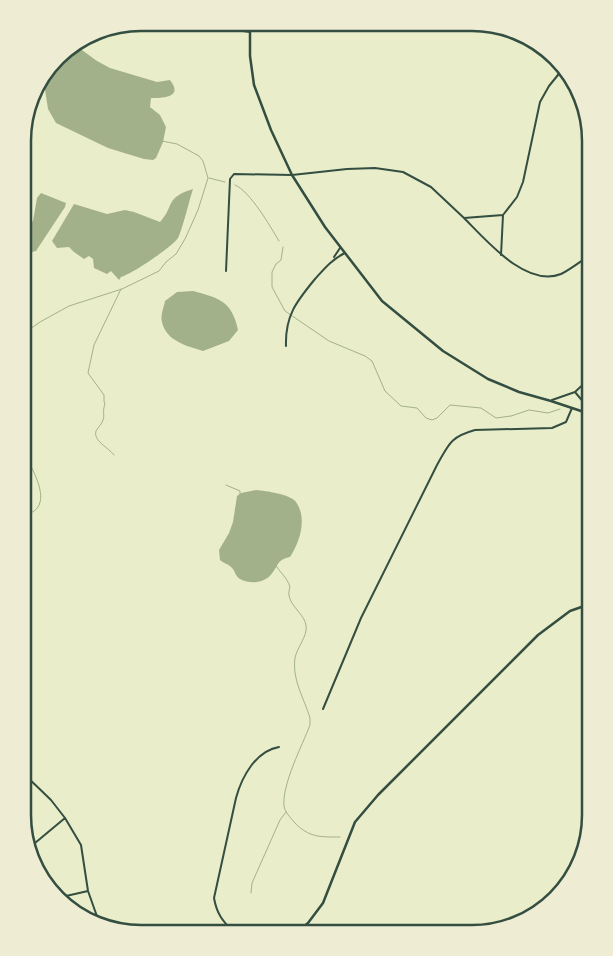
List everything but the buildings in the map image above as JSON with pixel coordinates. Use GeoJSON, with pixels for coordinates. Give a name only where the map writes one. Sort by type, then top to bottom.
{"type":"FeatureCollection","features":[{"type":"Feature","properties":{"kind":"main road"},"geometry":{"type":"LineString","coordinates":[[250,32],[250,56],[254,84],[271,130],[292,175],[325,228],[382,300],[443,351],[502,386],[582,411]]}},
{"type":"Feature","properties":{"kind":"main road"},"geometry":{"type":"LineString","coordinates":[[306,925],[322,903],[356,822],[378,795],[538,635],[570,611],[582,607]]}},
{"type":"Feature","properties":{"kind":"street"},"geometry":{"type":"LineString","coordinates":[[243,31],[250,32]]}},
{"type":"Feature","properties":{"kind":"street"},"geometry":{"type":"LineString","coordinates":[[502,255],[503,214],[517,197],[523,182],[540,102],[559,74]]}},
{"type":"Feature","properties":{"kind":"street"},"geometry":{"type":"LineString","coordinates":[[226,271],[232,175],[292,175],[376,168],[403,172],[431,187],[502,255],[525,272],[539,276],[560,274],[582,260]]}},
{"type":"Feature","properties":{"kind":"street"},"geometry":{"type":"LineString","coordinates":[[464,218],[503,214]]}},
{"type":"Feature","properties":{"kind":"street"},"geometry":{"type":"LineString","coordinates":[[286,346],[285,331],[289,317],[299,298],[333,259],[340,248]]}},
{"type":"Feature","properties":{"kind":"street"},"geometry":{"type":"LineString","coordinates":[[333,259],[345,253]]}},
{"type":"Feature","properties":{"kind":"street"},"geometry":{"type":"LineString","coordinates":[[551,401],[575,392],[582,385]]}},
{"type":"Feature","properties":{"kind":"street"},"geometry":{"type":"LineString","coordinates":[[575,392],[582,400]]}},
{"type":"Feature","properties":{"kind":"street"},"geometry":{"type":"LineString","coordinates":[[323,709],[361,618],[437,465],[451,441],[463,433],[475,430],[552,428],[566,422],[572,408]]}},
{"type":"Feature","properties":{"kind":"street"},"geometry":{"type":"LineString","coordinates":[[227,925],[216,910],[214,898],[239,787],[255,760],[271,748],[279,747]]}},
{"type":"Feature","properties":{"kind":"street"},"geometry":{"type":"LineString","coordinates":[[31,781],[50,800],[81,845],[88,891],[96,915]]}},
{"type":"Feature","properties":{"kind":"street"},"geometry":{"type":"LineString","coordinates":[[35,843],[64,818]]}},
{"type":"Feature","properties":{"kind":"street"},"geometry":{"type":"LineString","coordinates":[[67,896],[88,891]]}},
{"type":"Feature","properties":{"kind":"shaded area"},"geometry":{"type":"Polygon","coordinates":[[[81,49],[110,68],[157,82],[170,80],[174,86],[173,94],[170,96],[151,98],[150,107],[160,115],[166,127],[163,142],[156,158],[153,160],[108,148],[56,123],[48,109],[46,86],[59,69],[81,49]]]}},
{"type":"Feature","properties":{"kind":"shaded area"},"geometry":{"type":"Polygon","coordinates":[[[193,189],[178,238],[160,254],[119,280],[111,271],[107,274],[94,268],[93,259],[89,256],[84,259],[69,247],[57,248],[52,241],[74,204],[107,214],[125,210],[160,222],[174,199],[184,192],[193,189]]]}},
{"type":"Feature","properties":{"kind":"shaded area"},"geometry":{"type":"Polygon","coordinates":[[[41,193],[66,203],[36,251],[32,252],[31,223],[37,198],[41,193]]]}},
{"type":"Feature","properties":{"kind":"shaded area"},"geometry":{"type":"Polygon","coordinates":[[[193,291],[217,299],[228,307],[238,330],[229,341],[203,351],[178,342],[168,334],[162,320],[165,301],[177,292],[193,291]]]}},
{"type":"Feature","properties":{"kind":"shaded area"},"geometry":{"type":"Polygon","coordinates":[[[256,490],[278,493],[293,499],[300,509],[302,523],[299,538],[290,557],[280,561],[266,579],[258,582],[249,582],[238,578],[230,566],[220,560],[219,550],[233,522],[237,496],[241,493],[256,490]]]}},
{"type":"Feature","properties":{"kind":"waterway"},"geometry":{"type":"LineString","coordinates":[[31,328],[69,306],[122,289],[159,271],[176,254],[198,210],[208,178],[203,161],[199,156],[177,144],[162,141]]}},
{"type":"Feature","properties":{"kind":"waterway"},"geometry":{"type":"LineString","coordinates":[[209,178],[225,182]]}},
{"type":"Feature","properties":{"kind":"waterway"},"geometry":{"type":"LineString","coordinates":[[235,185],[253,201],[279,241]]}},
{"type":"Feature","properties":{"kind":"waterway"},"geometry":{"type":"LineString","coordinates":[[283,247],[281,260],[276,264],[272,272],[272,287],[285,311],[329,341],[365,356],[372,361],[385,391],[401,406],[417,408],[426,418],[432,420],[437,418],[450,405],[481,408],[496,418],[511,416],[529,410],[548,413],[560,409]]}},
{"type":"Feature","properties":{"kind":"waterway"},"geometry":{"type":"LineString","coordinates":[[114,455],[99,441],[96,435],[96,431],[104,418],[104,395],[88,373],[94,345],[121,289]]}},
{"type":"Feature","properties":{"kind":"waterway"},"geometry":{"type":"LineString","coordinates":[[31,467],[39,485],[41,499],[39,505],[31,512]]}},
{"type":"Feature","properties":{"kind":"waterway"},"geometry":{"type":"LineString","coordinates":[[226,485],[240,491],[240,494]]}},
{"type":"Feature","properties":{"kind":"waterway"},"geometry":{"type":"LineString","coordinates":[[275,564],[289,584],[290,598],[306,625],[305,633],[295,658],[295,674],[310,718],[310,725],[289,776],[284,806],[294,822],[310,834],[340,837]]}},
{"type":"Feature","properties":{"kind":"waterway"},"geometry":{"type":"LineString","coordinates":[[251,893],[252,883],[280,820],[286,812]]}}]}
